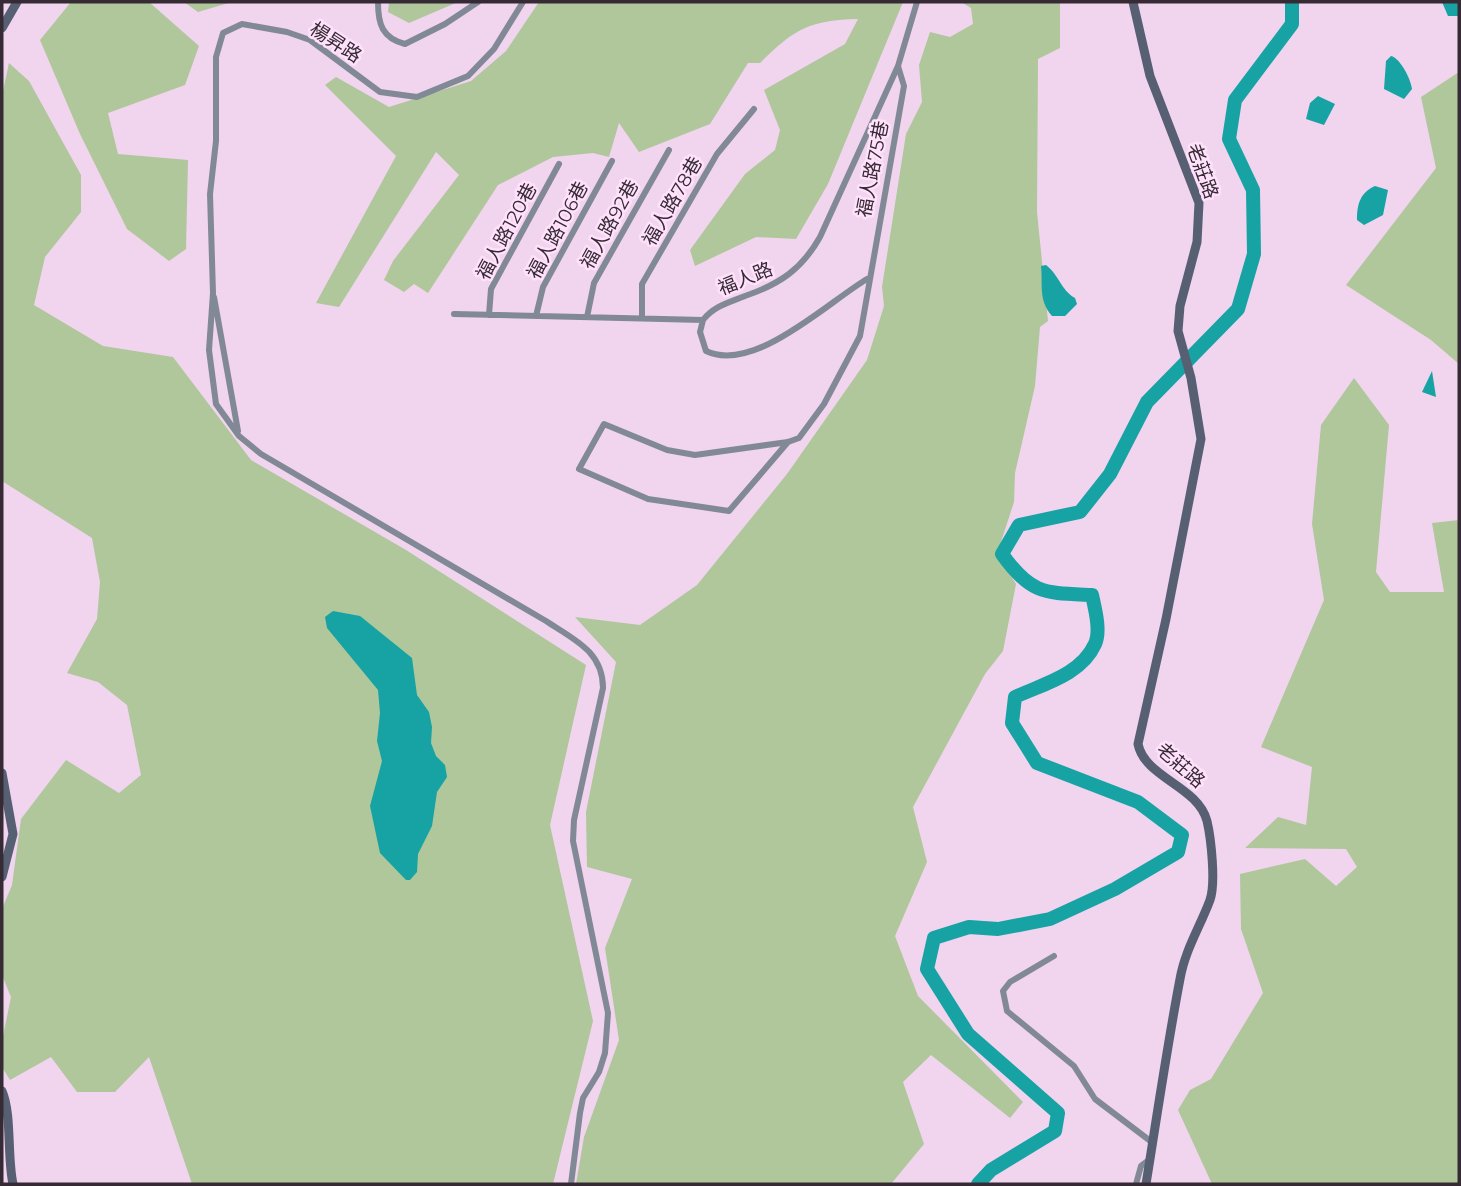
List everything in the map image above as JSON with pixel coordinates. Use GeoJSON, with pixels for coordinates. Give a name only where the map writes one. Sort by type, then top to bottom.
{"type":"FeatureCollection","features":[{"type":"Feature","properties":{"kind":"street"},"geometry":{"type":"LineString","coordinates":[[2,28],[17,2]]}},
{"type":"Feature","properties":{"kind":"street","name":"楊昇路"},"geometry":{"type":"LineString","coordinates":[[378,2],[380,27],[392,40],[405,44],[445,24],[478,2]]}},
{"type":"Feature","properties":{"kind":"street","name":"楊昇路"},"geometry":{"type":"LineString","coordinates":[[213,293],[210,194],[216,141],[216,57],[223,33],[242,24],[288,32],[310,40],[380,92],[417,97],[468,76],[494,49],[523,2]]}},
{"type":"Feature","properties":{"kind":"street","name":"福人路"},"geometry":{"type":"LineString","coordinates":[[454,314],[703,320],[712,309],[789,276],[808,258],[898,66],[917,2]]}},
{"type":"Feature","properties":{"kind":"street","name":"老莊路"},"geometry":{"type":"LineString","coordinates":[[1133,2],[1150,76],[1199,204],[1197,243],[1180,306],[1178,331],[1188,370],[1200,448],[1138,744],[1143,757],[1198,803],[1206,817],[1211,838],[1211,897],[1185,954],[1146,1184]]}},
{"type":"Feature","properties":{"kind":"street","name":"福人路75巷"},"geometry":{"type":"LineString","coordinates":[[788,442],[729,510],[648,499],[579,469],[604,424],[667,450],[695,455],[788,442],[799,438],[824,404],[860,336],[867,279],[904,86],[898,66]]}},
{"type":"Feature","properties":{"kind":"street","name":"福人路78巷"},"geometry":{"type":"LineString","coordinates":[[642,318],[642,285],[717,155],[754,109]]}},
{"type":"Feature","properties":{"kind":"street","name":"福人路92巷"},"geometry":{"type":"LineString","coordinates":[[587,317],[594,283],[669,150]]}},
{"type":"Feature","properties":{"kind":"street","name":"福人路106巷"},"geometry":{"type":"LineString","coordinates":[[536,316],[543,287],[612,161]]}},
{"type":"Feature","properties":{"kind":"street","name":"福人路120巷"},"geometry":{"type":"LineString","coordinates":[[489,315],[491,289],[559,164]]}},
{"type":"Feature","properties":{"kind":"street"},"geometry":{"type":"LineString","coordinates":[[703,320],[700,332],[706,351],[726,357],[744,353],[827,310],[867,279]]}},
{"type":"Feature","properties":{"kind":"street"},"geometry":{"type":"LineString","coordinates":[[213,293],[239,436]]}},
{"type":"Feature","properties":{"kind":"street"},"geometry":{"type":"LineString","coordinates":[[213,293],[209,350],[216,404],[239,436],[261,454],[546,621],[587,648],[598,660],[603,672],[603,688],[574,820],[573,841],[608,1013],[609,1032],[599,1072],[583,1098],[571,1184]]}},
{"type":"Feature","properties":{"kind":"street"},"geometry":{"type":"LineString","coordinates":[[2,773],[13,834],[2,877]]}},
{"type":"Feature","properties":{"kind":"street"},"geometry":{"type":"LineString","coordinates":[[1054,956],[1010,982],[1003,991],[1003,1002],[1007,1011],[1074,1066],[1095,1099],[1153,1143]]}},
{"type":"Feature","properties":{"kind":"street"},"geometry":{"type":"LineString","coordinates":[[2,1091],[7,1111],[8,1164],[13,1184]]}},
{"type":"Feature","properties":{"kind":"street"},"geometry":{"type":"LineString","coordinates":[[1136,1184],[1141,1166],[1150,1158]]}},
{"type":"Feature","properties":{"kind":"shaded area"},"geometry":{"type":"Polygon","coordinates":[[[71,2],[149,2],[199,46],[185,85],[108,113],[118,154],[188,160],[186,249],[169,261],[127,229],[80,134],[40,40],[71,2]]]}},
{"type":"Feature","properties":{"kind":"shaded area"},"geometry":{"type":"Polygon","coordinates":[[[184,2],[232,2],[198,12],[184,2]]]}},
{"type":"Feature","properties":{"kind":"shaded area"},"geometry":{"type":"Polygon","coordinates":[[[389,2],[458,2],[409,23],[388,12],[389,2]]]}},
{"type":"Feature","properties":{"kind":"shaded area"},"geometry":{"type":"Polygon","coordinates":[[[539,2],[903,2],[828,184],[796,239],[756,237],[695,266],[690,250],[745,174],[775,150],[780,130],[764,90],[845,44],[858,19],[815,24],[793,34],[760,63],[748,63],[710,124],[639,152],[619,123],[609,157],[593,153],[553,157],[498,185],[428,293],[414,284],[404,292],[384,280],[393,261],[459,175],[436,152],[339,307],[316,303],[396,156],[325,85],[336,77],[389,107],[471,81],[506,51],[539,2]]]}},
{"type":"Feature","properties":{"kind":"shaded area"},"geometry":{"type":"Polygon","coordinates":[[[961,2],[1060,2],[1060,48],[1038,59],[1037,212],[1048,321],[1040,327],[1035,386],[1015,473],[1014,502],[997,554],[1016,584],[1003,651],[985,674],[913,807],[927,862],[895,936],[918,996],[1023,1102],[1010,1118],[931,1055],[903,1082],[924,1144],[891,1184],[576,1184],[584,1137],[619,1040],[605,948],[632,879],[587,867],[586,812],[616,662],[575,617],[640,625],[697,585],[787,474],[867,360],[884,306],[882,287],[906,134],[922,102],[919,65],[930,32],[950,37],[973,24],[971,8],[961,2]]]}},
{"type":"Feature","properties":{"kind":"shaded area"},"geometry":{"type":"Polygon","coordinates":[[[1442,2],[1459,2],[1459,16],[1448,16],[1442,2]]]}},
{"type":"Feature","properties":{"kind":"shaded area"},"geometry":{"type":"Polygon","coordinates":[[[1391,56],[1401,65],[1411,85],[1412,89],[1404,99],[1384,89],[1386,61],[1391,56]]]}},
{"type":"Feature","properties":{"kind":"shaded area"},"geometry":{"type":"Polygon","coordinates":[[[9,63],[29,81],[81,175],[81,212],[45,257],[34,305],[103,346],[173,357],[251,460],[406,550],[586,665],[550,825],[593,1021],[553,1184],[192,1184],[149,1057],[115,1092],[77,1092],[51,1057],[10,1080],[2,1067],[2,1041],[11,997],[2,975],[2,909],[12,885],[21,819],[66,760],[119,793],[141,775],[127,705],[98,682],[67,673],[97,619],[100,582],[92,538],[2,481],[2,96],[9,63]]]}},
{"type":"Feature","properties":{"kind":"shaded area"},"geometry":{"type":"Polygon","coordinates":[[[1459,72],[1459,364],[1431,340],[1346,285],[1436,168],[1421,97],[1459,72]]]}},
{"type":"Feature","properties":{"kind":"shaded area"},"geometry":{"type":"Polygon","coordinates":[[[1318,96],[1335,104],[1324,125],[1306,119],[1310,103],[1318,96]]]}},
{"type":"Feature","properties":{"kind":"shaded area"},"geometry":{"type":"Polygon","coordinates":[[[1375,186],[1388,190],[1383,215],[1364,225],[1357,220],[1359,204],[1366,192],[1375,186]]]}},
{"type":"Feature","properties":{"kind":"shaded area"},"geometry":{"type":"Polygon","coordinates":[[[1046,265],[1066,291],[1075,298],[1077,304],[1065,316],[1052,316],[1045,304],[1041,266],[1046,265]]]}},
{"type":"Feature","properties":{"kind":"shaded area"},"geometry":{"type":"Polygon","coordinates":[[[1432,371],[1436,397],[1422,392],[1432,371]]]}},
{"type":"Feature","properties":{"kind":"shaded area"},"geometry":{"type":"Polygon","coordinates":[[[1354,378],[1389,425],[1376,572],[1390,592],[1444,592],[1432,523],[1459,520],[1459,1184],[1212,1184],[1178,1110],[1190,1090],[1211,1079],[1263,993],[1241,929],[1240,874],[1305,859],[1336,886],[1357,867],[1346,849],[1245,848],[1278,817],[1306,825],[1312,767],[1261,747],[1324,600],[1312,524],[1321,425],[1354,378]]]}},
{"type":"Feature","properties":{"kind":"shaded area"},"geometry":{"type":"Polygon","coordinates":[[[333,611],[360,616],[412,658],[417,695],[429,712],[431,743],[436,756],[445,765],[447,777],[437,792],[432,826],[418,854],[417,872],[410,880],[406,880],[380,853],[370,806],[382,761],[377,741],[380,713],[378,690],[327,628],[325,617],[333,611]]]}},
{"type":"Feature","properties":{"kind":"waterway"},"geometry":{"type":"LineString","coordinates":[[978,1184],[991,1170],[1055,1131],[1058,1113],[968,1034],[927,969],[934,938],[969,927],[998,929],[1050,919],[1115,889],[1178,852],[1182,835],[1138,802],[1037,763],[1012,723],[1015,697],[1060,677],[1081,664],[1097,639],[1096,613],[1092,595],[1062,594],[1040,589],[1022,577],[1002,554],[1019,525],[1080,512],[1110,474],[1147,402],[1238,309],[1254,254],[1253,190],[1229,139],[1235,100],[1292,24],[1292,2]]}}]}
